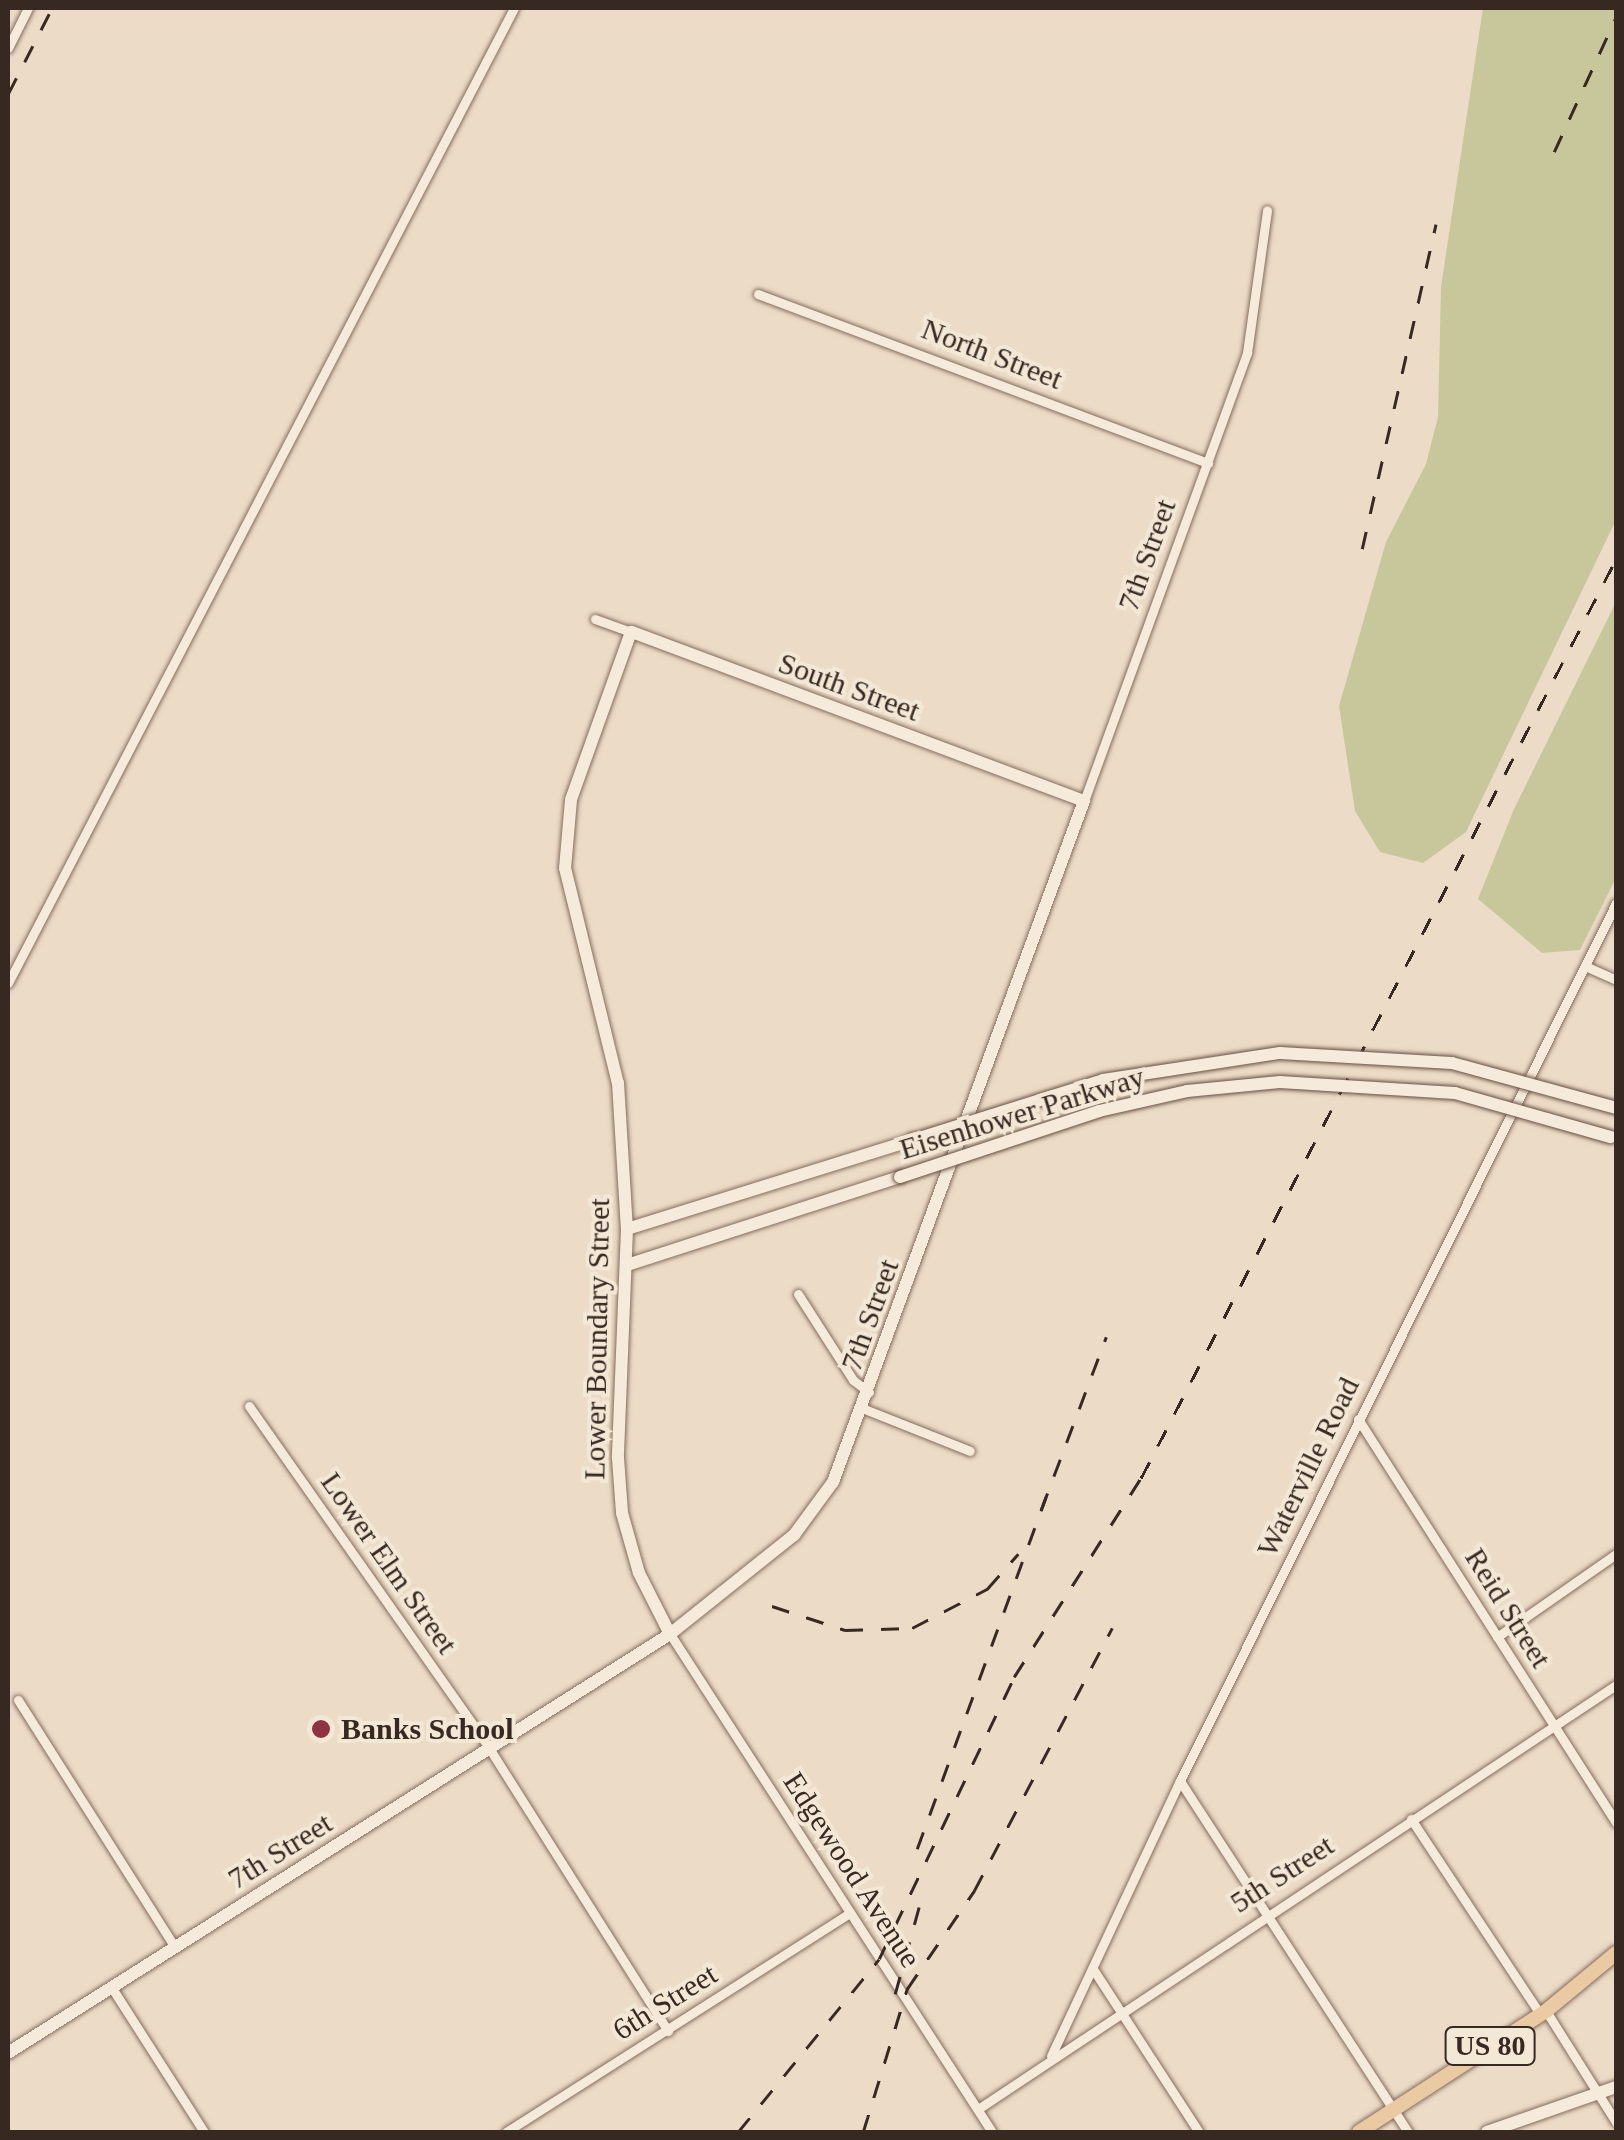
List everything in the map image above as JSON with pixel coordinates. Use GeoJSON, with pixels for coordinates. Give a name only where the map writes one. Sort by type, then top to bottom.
{"type":"FeatureCollection","features":[{"type":"Feature","properties":{"kind":"main road","name":"US 80"},"geometry":{"type":"LineString","coordinates":[[1359,2132],[1543,2012],[1616,1953]]}},
{"type":"Feature","properties":{"kind":"street"},"geometry":{"type":"LineString","coordinates":[[8,48],[28,8]]}},
{"type":"Feature","properties":{"kind":"street"},"geometry":{"type":"LineString","coordinates":[[8,983],[514,8]]}},
{"type":"Feature","properties":{"kind":"street","name":"7th Street"},"geometry":{"type":"LineString","coordinates":[[8,2053],[670,1634],[808,1520],[833,1482],[862,1408],[1247,352],[1267,210]]}},
{"type":"Feature","properties":{"kind":"street","name":"North Street"},"geometry":{"type":"LineString","coordinates":[[758,294],[1208,463]]}},
{"type":"Feature","properties":{"kind":"street","name":"South Street"},"geometry":{"type":"LineString","coordinates":[[596,619],[1084,801]]}},
{"type":"Feature","properties":{"kind":"street","name":"Lower Boundary Street"},"geometry":{"type":"LineString","coordinates":[[630,632],[565,834],[571,906],[615,1060],[628,1265],[618,1482],[628,1541],[670,1634]]}},
{"type":"Feature","properties":{"kind":"street","name":"Waterville Road"},"geometry":{"type":"LineString","coordinates":[[1050,2056],[1180,1780],[1616,904]]}},
{"type":"Feature","properties":{"kind":"street"},"geometry":{"type":"LineString","coordinates":[[1585,966],[1616,980]]}},
{"type":"Feature","properties":{"kind":"street","name":"Eisenhower Parkway"},"geometry":{"type":"LineString","coordinates":[[627,1229],[1102,1080],[1280,1053],[1452,1063],[1616,1108]]}},
{"type":"Feature","properties":{"kind":"street","name":"Eisenhower Parkway"},"geometry":{"type":"LineString","coordinates":[[628,1265],[1110,1108],[1187,1091],[1280,1082],[1455,1093],[1614,1138]]}},
{"type":"Feature","properties":{"kind":"street"},"geometry":{"type":"LineString","coordinates":[[798,1294],[853,1380],[868,1392]]}},
{"type":"Feature","properties":{"kind":"street","name":"Lower Elm Street"},"geometry":{"type":"LineString","coordinates":[[249,1406],[490,1748],[668,2031]]}},
{"type":"Feature","properties":{"kind":"street"},"geometry":{"type":"LineString","coordinates":[[862,1408],[970,1451]]}},
{"type":"Feature","properties":{"kind":"street","name":"Reid Street"},"geometry":{"type":"LineString","coordinates":[[1358,1419],[1616,1823]]}},
{"type":"Feature","properties":{"kind":"street"},"geometry":{"type":"LineString","coordinates":[[1498,1637],[1616,1554]]}},
{"type":"Feature","properties":{"kind":"street","name":"Edgewood Avenue"},"geometry":{"type":"LineString","coordinates":[[670,1634],[992,2132]]}},
{"type":"Feature","properties":{"kind":"street","name":"5th Street"},"geometry":{"type":"LineString","coordinates":[[978,2109],[1050,2056],[1616,1685]]}},
{"type":"Feature","properties":{"kind":"street"},"geometry":{"type":"LineString","coordinates":[[18,1700],[174,1947]]}},
{"type":"Feature","properties":{"kind":"street"},"geometry":{"type":"LineString","coordinates":[[1180,1780],[1408,2132]]}},
{"type":"Feature","properties":{"kind":"street"},"geometry":{"type":"LineString","coordinates":[[1411,1820],[1616,2122]]}},
{"type":"Feature","properties":{"kind":"street","name":"6th Street"},"geometry":{"type":"LineString","coordinates":[[506,2132],[850,1913]]}},
{"type":"Feature","properties":{"kind":"street"},"geometry":{"type":"LineString","coordinates":[[1093,1969],[1200,2132]]}},
{"type":"Feature","properties":{"kind":"street"},"geometry":{"type":"LineString","coordinates":[[112,1988],[204,2132]]}},
{"type":"Feature","properties":{"kind":"street"},"geometry":{"type":"LineString","coordinates":[[1488,2132],[1616,2088]]}},
{"type":"Feature","properties":{"kind":"green space"},"geometry":{"type":"Polygon","coordinates":[[[1483,8],[1616,8],[1616,520],[1466,832],[1423,863],[1380,852],[1355,811],[1339,706],[1386,542],[1426,464],[1438,417],[1441,287],[1483,8]]]}},
{"type":"Feature","properties":{"kind":"green space"},"geometry":{"type":"Polygon","coordinates":[[[1616,602],[1616,878],[1580,950],[1542,953],[1478,899],[1514,809],[1616,602]]]}},
{"type":"Feature","properties":{"kind":"railway"},"geometry":{"type":"LineString","coordinates":[[8,94],[52,8]]}},
{"type":"Feature","properties":{"kind":"railway"},"geometry":{"type":"LineString","coordinates":[[1554,152],[1616,17]]}},
{"type":"Feature","properties":{"kind":"railway"},"geometry":{"type":"LineString","coordinates":[[1362,549],[1436,224]]}},
{"type":"Feature","properties":{"kind":"railway"},"geometry":{"type":"LineString","coordinates":[[738,2132],[879,1959],[1014,1677],[1141,1478],[1616,559]]}},
{"type":"Feature","properties":{"kind":"railway"},"geometry":{"type":"LineString","coordinates":[[1041,1510],[1106,1337]]}},
{"type":"Feature","properties":{"kind":"railway"},"geometry":{"type":"LineString","coordinates":[[917,1849],[1046,1497]]}},
{"type":"Feature","properties":{"kind":"railway"},"geometry":{"type":"LineString","coordinates":[[772,1606],[845,1630],[912,1628],[987,1589],[1018,1554]]}},
{"type":"Feature","properties":{"kind":"railway"},"geometry":{"type":"LineString","coordinates":[[863,2132],[907,1989],[974,1891],[1112,1628]]}},
{"type":"Feature","properties":{"kind":"railway"},"geometry":{"type":"LineString","coordinates":[[895,1994],[923,1892]]}},
{"type":"Feature","properties":{"kind":"place","name":"Banks School"},"geometry":{"type":"Point","coordinates":[321,1729]}}]}
